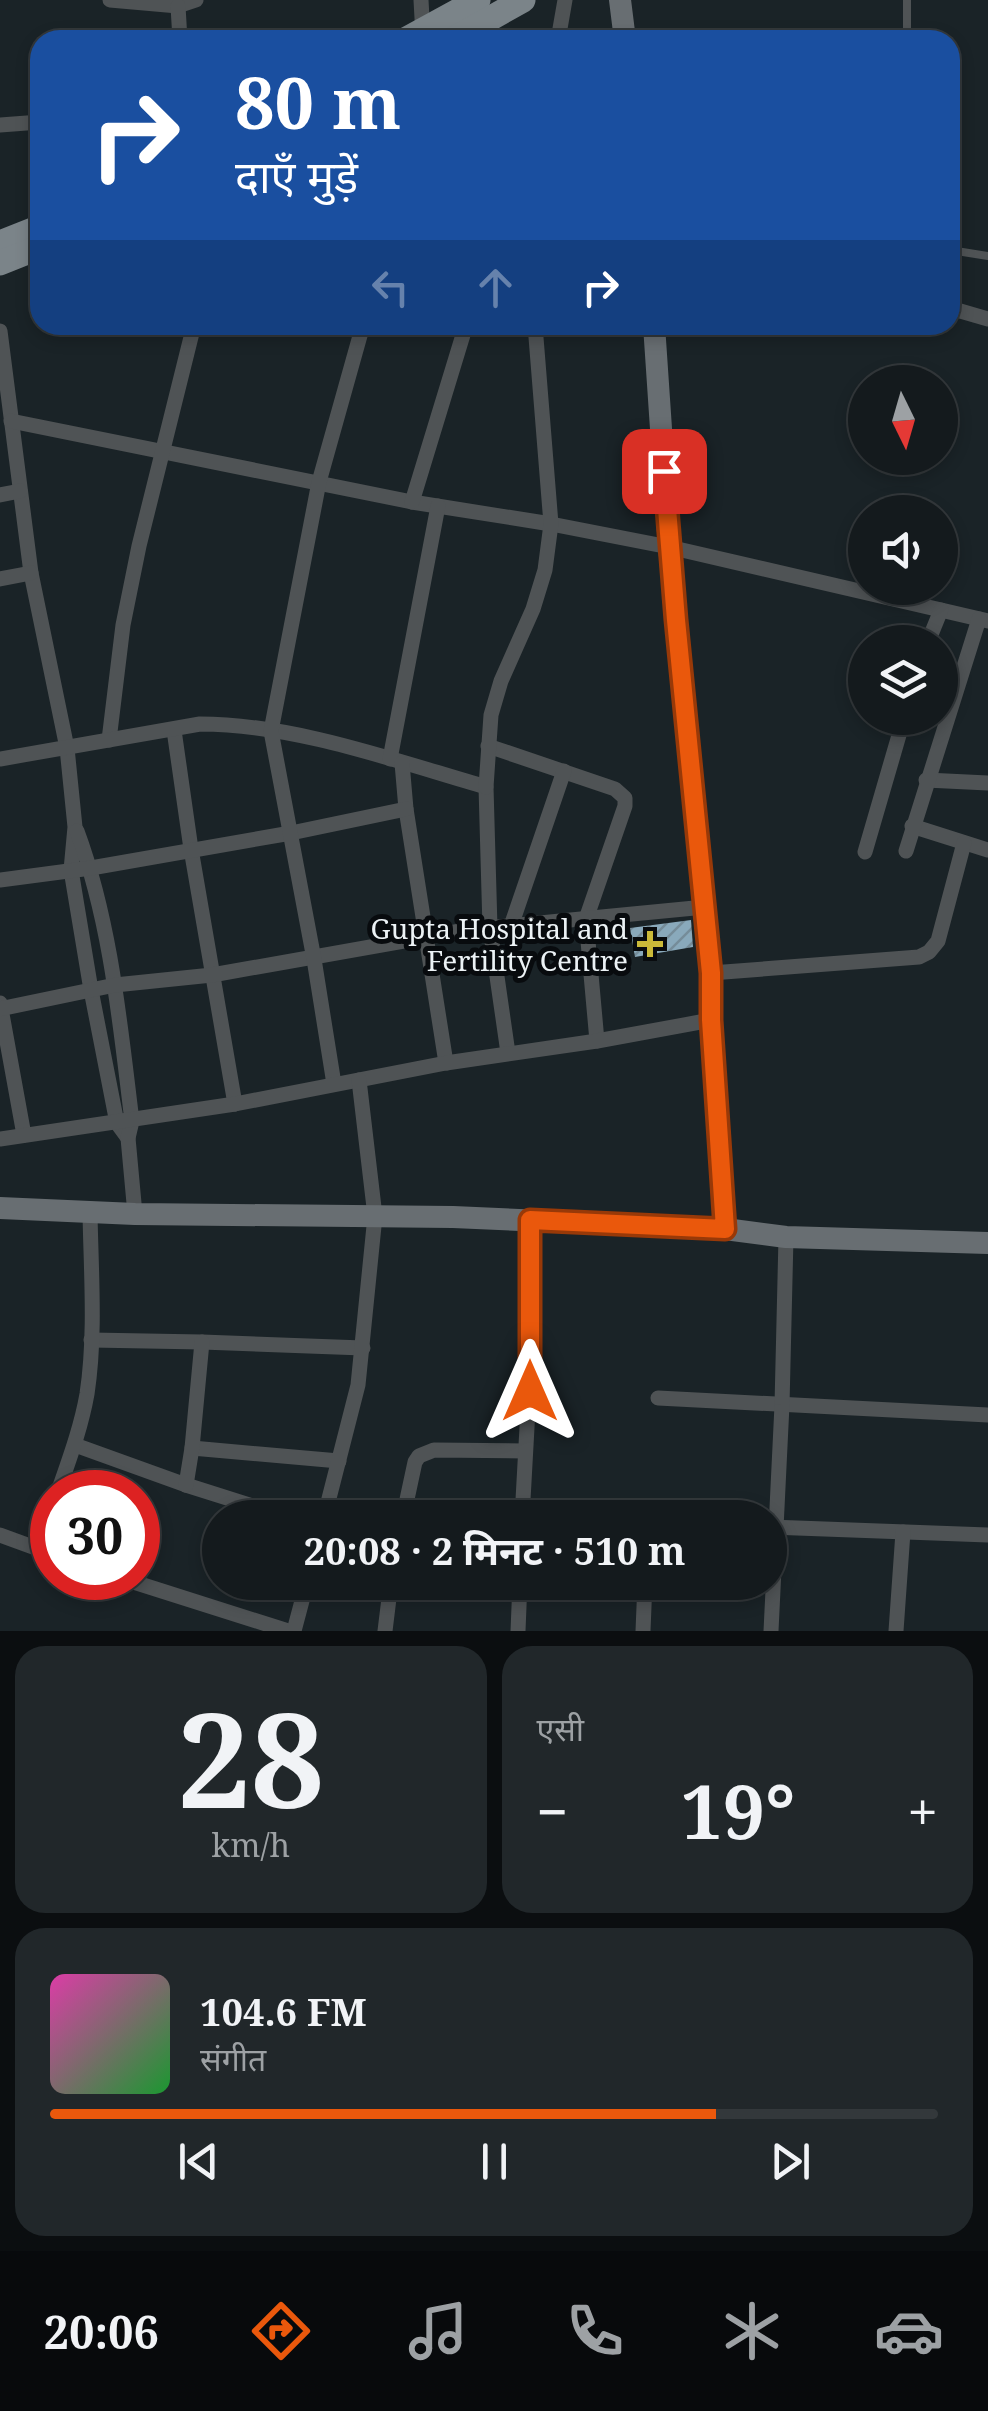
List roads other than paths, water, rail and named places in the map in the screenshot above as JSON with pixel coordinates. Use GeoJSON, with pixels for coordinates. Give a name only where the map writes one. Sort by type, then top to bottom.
{"type":"FeatureCollection","features":[{"type":"Feature","properties":{"kind":"main road"},"geometry":{"type":"LineString","coordinates":[[429,30],[478,0]]}},
{"type":"Feature","properties":{"kind":"main road"},"geometry":{"type":"LineString","coordinates":[[470,30],[523,0]]}},
{"type":"Feature","properties":{"kind":"main road"},"geometry":{"type":"LineString","coordinates":[[0,242],[30,231]]}},
{"type":"Feature","properties":{"kind":"main road"},"geometry":{"type":"LineString","coordinates":[[0,263],[30,251]]}},
{"type":"Feature","properties":{"kind":"street"},"geometry":{"type":"LineString","coordinates":[[110,0],[178,6],[196,0]]}},
{"type":"Feature","properties":{"kind":"street"},"geometry":{"type":"LineString","coordinates":[[418,30],[420,0]]}},
{"type":"Feature","properties":{"kind":"street"},"geometry":{"type":"LineString","coordinates":[[560,30],[566,0]]}},
{"type":"Feature","properties":{"kind":"street"},"geometry":{"type":"LineString","coordinates":[[620,0],[624,30]]}},
{"type":"Feature","properties":{"kind":"street"},"geometry":{"type":"LineString","coordinates":[[178,6],[179,30]]}},
{"type":"Feature","properties":{"kind":"street"},"geometry":{"type":"LineString","coordinates":[[0,125],[30,123]]}},
{"type":"Feature","properties":{"kind":"street"},"geometry":{"type":"LineString","coordinates":[[960,311],[988,319]]}},
{"type":"Feature","properties":{"kind":"street"},"geometry":{"type":"LineString","coordinates":[[0,331],[32,572],[67,748],[75,828],[71,870],[91,990],[128,1138],[135,1214]]}},
{"type":"Feature","properties":{"kind":"street"},"geometry":{"type":"LineString","coordinates":[[109,740],[126,610],[139,546],[192,335]]}},
{"type":"Feature","properties":{"kind":"street"},"geometry":{"type":"LineString","coordinates":[[334,1084],[271,731],[319,482],[360,335]]}},
{"type":"Feature","properties":{"kind":"street"},"geometry":{"type":"LineString","coordinates":[[412,502],[463,335]]}},
{"type":"Feature","properties":{"kind":"street"},"geometry":{"type":"LineString","coordinates":[[508,1053],[490,928],[486,787],[491,715],[500,682],[532,610],[544,570],[551,524],[536,335]]}},
{"type":"Feature","properties":{"kind":"street"},"geometry":{"type":"LineString","coordinates":[[655,335],[669,547],[711,973],[725,1229]]}},
{"type":"Feature","properties":{"kind":"street"},"geometry":{"type":"LineString","coordinates":[[11,421],[412,502],[669,547],[984,620],[926,780],[906,851]]}},
{"type":"Feature","properties":{"kind":"street"},"geometry":{"type":"LineString","coordinates":[[0,495],[20,491]]}},
{"type":"Feature","properties":{"kind":"street"},"geometry":{"type":"LineString","coordinates":[[438,506],[396,761],[446,1063]]}},
{"type":"Feature","properties":{"kind":"street"},"geometry":{"type":"LineString","coordinates":[[0,579],[32,572]]}},
{"type":"Feature","properties":{"kind":"street"},"geometry":{"type":"LineString","coordinates":[[934,625],[940,610]]}},
{"type":"Feature","properties":{"kind":"street"},"geometry":{"type":"LineString","coordinates":[[0,759],[200,724],[227,724],[344,746],[486,787]]}},
{"type":"Feature","properties":{"kind":"street"},"geometry":{"type":"LineString","coordinates":[[174,730],[234,1104]]}},
{"type":"Feature","properties":{"kind":"street"},"geometry":{"type":"LineString","coordinates":[[865,852],[899,735]]}},
{"type":"Feature","properties":{"kind":"street"},"geometry":{"type":"LineString","coordinates":[[488,746],[614,788],[625,798],[586,919],[596,1041]]}},
{"type":"Feature","properties":{"kind":"street"},"geometry":{"type":"LineString","coordinates":[[512,926],[564,771]]}},
{"type":"Feature","properties":{"kind":"street"},"geometry":{"type":"LineString","coordinates":[[926,780],[988,783]]}},
{"type":"Feature","properties":{"kind":"street"},"geometry":{"type":"LineString","coordinates":[[0,880],[291,833],[406,809]]}},
{"type":"Feature","properties":{"kind":"street"},"geometry":{"type":"LineString","coordinates":[[912,826],[988,850]]}},
{"type":"Feature","properties":{"kind":"street"},"geometry":{"type":"LineString","coordinates":[[75,828],[90,868],[115,986],[124,1122]]}},
{"type":"Feature","properties":{"kind":"street"},"geometry":{"type":"LineString","coordinates":[[711,973],[920,957],[930,952],[938,941],[964,843]]}},
{"type":"Feature","properties":{"kind":"street"},"geometry":{"type":"LineString","coordinates":[[24,1136],[0,1007],[490,928],[705,907]]}},
{"type":"Feature","properties":{"kind":"street"},"geometry":{"type":"LineString","coordinates":[[0,1139],[234,1104],[446,1063],[711,1020]]}},
{"type":"Feature","properties":{"kind":"street"},"geometry":{"type":"LineString","coordinates":[[329,1500],[358,1385],[375,1216],[359,1080]]}},
{"type":"Feature","properties":{"kind":"street"},"geometry":{"type":"LineString","coordinates":[[0,1208],[530,1220],[725,1229],[786,1237],[988,1243]]}},
{"type":"Feature","properties":{"kind":"street"},"geometry":{"type":"LineString","coordinates":[[66,1470],[87,1394],[91,1340],[90,1213]]}},
{"type":"Feature","properties":{"kind":"street"},"geometry":{"type":"LineString","coordinates":[[523,1500],[530,1391],[530,1220]]}},
{"type":"Feature","properties":{"kind":"street"},"geometry":{"type":"LineString","coordinates":[[775,1500],[786,1237]]}},
{"type":"Feature","properties":{"kind":"street"},"geometry":{"type":"LineString","coordinates":[[91,1340],[363,1348]]}},
{"type":"Feature","properties":{"kind":"street"},"geometry":{"type":"LineString","coordinates":[[186,1485],[202,1342]]}},
{"type":"Feature","properties":{"kind":"street"},"geometry":{"type":"LineString","coordinates":[[658,1398],[988,1415]]}},
{"type":"Feature","properties":{"kind":"street"},"geometry":{"type":"LineString","coordinates":[[75,1445],[233,1500]]}},
{"type":"Feature","properties":{"kind":"street"},"geometry":{"type":"LineString","coordinates":[[192,1448],[339,1461]]}},
{"type":"Feature","properties":{"kind":"street"},"geometry":{"type":"LineString","coordinates":[[407,1500],[415,1462],[426,1452],[525,1451]]}},
{"type":"Feature","properties":{"kind":"street"},"geometry":{"type":"LineString","coordinates":[[787,1528],[988,1535]]}},
{"type":"Feature","properties":{"kind":"street"},"geometry":{"type":"LineString","coordinates":[[896,1631],[903,1532]]}},
{"type":"Feature","properties":{"kind":"street"},"geometry":{"type":"LineString","coordinates":[[0,1535],[30,1546]]}},
{"type":"Feature","properties":{"kind":"street"},"geometry":{"type":"LineString","coordinates":[[160,1590],[291,1631],[301,1600]]}},
{"type":"Feature","properties":{"kind":"street"},"geometry":{"type":"LineString","coordinates":[[385,1631],[389,1600]]}},
{"type":"Feature","properties":{"kind":"street"},"geometry":{"type":"LineString","coordinates":[[518,1631],[519,1600]]}},
{"type":"Feature","properties":{"kind":"street"},"geometry":{"type":"LineString","coordinates":[[642,1631],[645,1600]]}},
{"type":"Feature","properties":{"kind":"street"},"geometry":{"type":"LineString","coordinates":[[771,1631],[772,1600]]}},
{"type":"Feature","properties":{"kind":"lane"},"geometry":{"type":"LineString","coordinates":[[907,0],[907,30]]}},
{"type":"Feature","properties":{"kind":"lane"},"geometry":{"type":"LineString","coordinates":[[960,252],[988,256]]}},
{"type":"Feature","properties":{"kind":"place","name":"Gupta Hospital and Fertility Centre"},"geometry":{"type":"Point","coordinates":[650,944]}}]}
